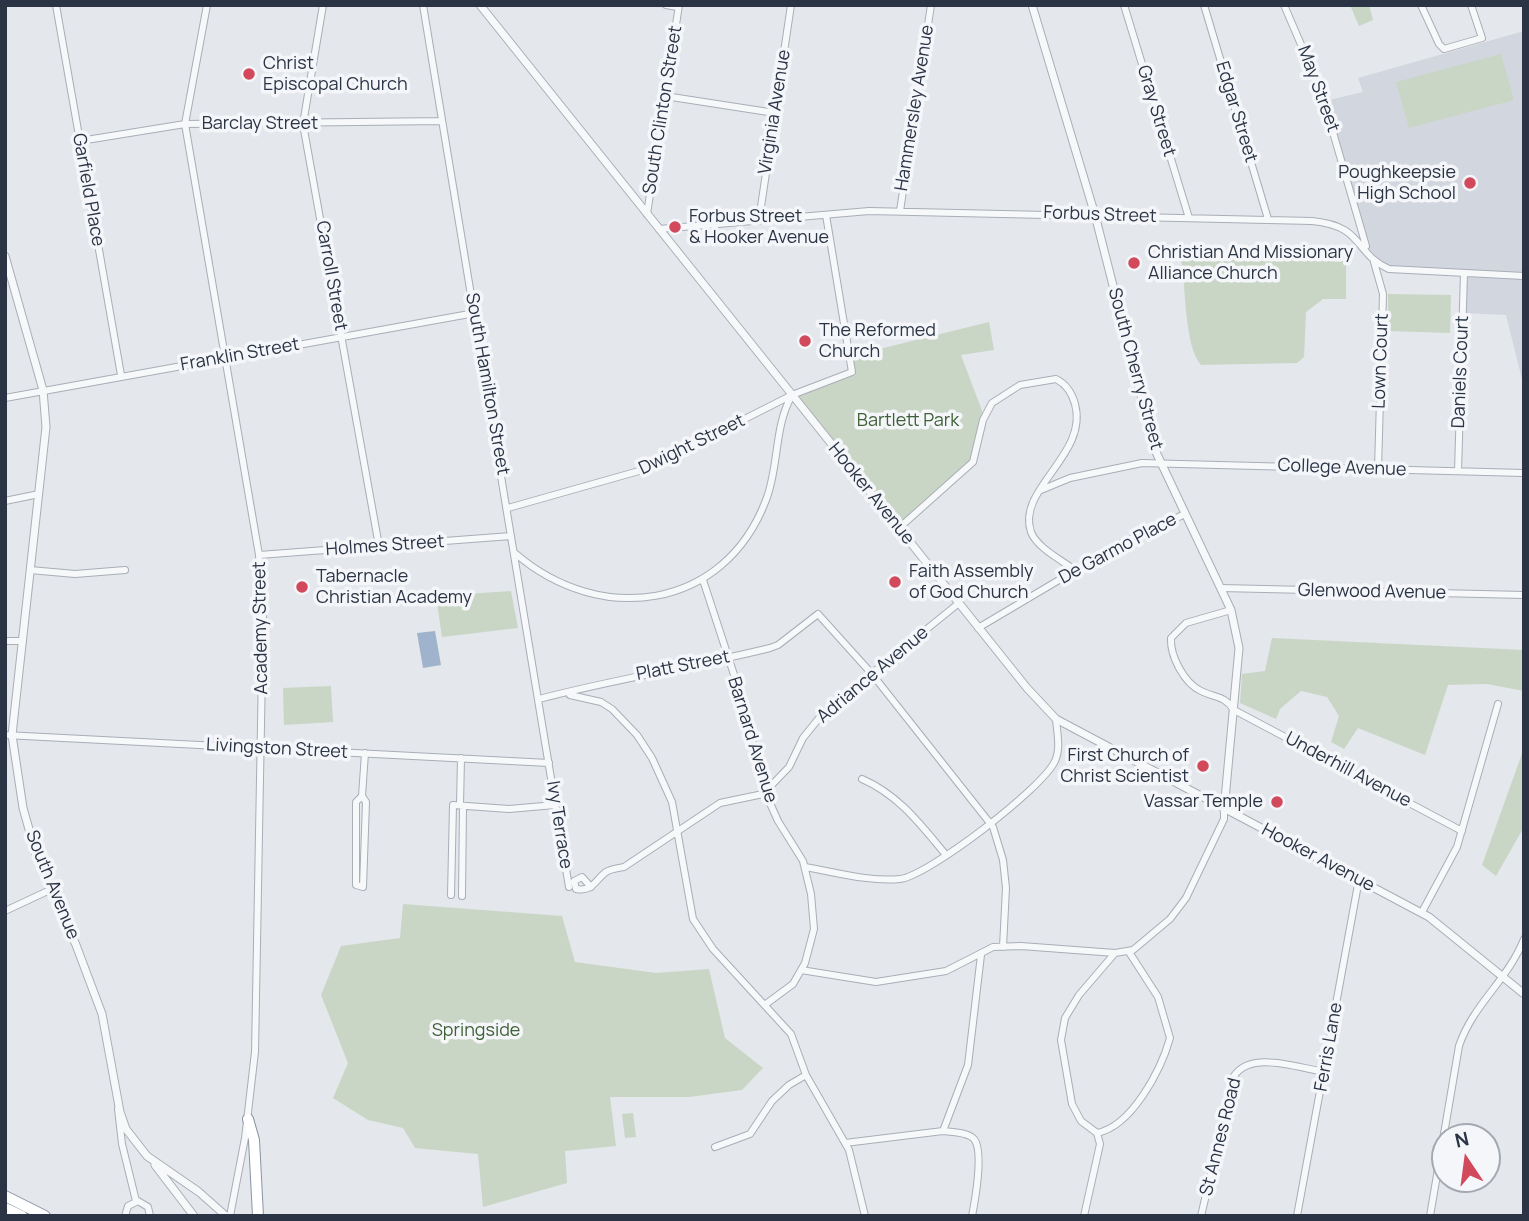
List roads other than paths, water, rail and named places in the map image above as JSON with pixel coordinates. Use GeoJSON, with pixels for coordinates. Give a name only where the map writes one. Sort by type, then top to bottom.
{"type":"FeatureCollection","features":[{"type":"Feature","properties":{"kind":"highway"},"geometry":{"type":"LineString","coordinates":[[248,1119],[254,1140],[258,1216]]}},
{"type":"Feature","properties":{"kind":"highway"},"geometry":{"type":"LineString","coordinates":[[5,1196],[45,1216]]}},
{"type":"Feature","properties":{"kind":"highway"},"geometry":{"type":"LineString","coordinates":[[5,1208],[21,1215]]}},
{"type":"Feature","properties":{"kind":"street","name":"Garfield Place"},"geometry":{"type":"LineString","coordinates":[[55,5],[121,376]]}},
{"type":"Feature","properties":{"kind":"street","name":"Academy Street"},"geometry":{"type":"LineString","coordinates":[[207,5],[185,124],[259,555],[263,615],[257,1018],[248,1119],[228,1216]]}},
{"type":"Feature","properties":{"kind":"street","name":"Carroll Street"},"geometry":{"type":"LineString","coordinates":[[323,5],[303,124],[379,546]]}},
{"type":"Feature","properties":{"kind":"street","name":"South Hamilton Street"},"geometry":{"type":"LineString","coordinates":[[423,5],[550,763]]}},
{"type":"Feature","properties":{"kind":"street","name":"Hooker Avenue"},"geometry":{"type":"LineString","coordinates":[[480,5],[1030,693],[1056,719],[1224,810],[1422,912],[1524,994]]}},
{"type":"Feature","properties":{"kind":"street"},"geometry":{"type":"LineString","coordinates":[[666,5],[679,6]]}},
{"type":"Feature","properties":{"kind":"street","name":"Virginia Avenue"},"geometry":{"type":"LineString","coordinates":[[759,220],[792,5]]}},
{"type":"Feature","properties":{"kind":"street","name":"Hammersley Avenue"},"geometry":{"type":"LineString","coordinates":[[900,211],[931,5]]}},
{"type":"Feature","properties":{"kind":"street","name":"South Cherry Street"},"geometry":{"type":"LineString","coordinates":[[1032,5],[1094,215],[1160,463],[1231,610],[1238,648],[1224,810]]}},
{"type":"Feature","properties":{"kind":"street","name":"Gray Street"},"geometry":{"type":"LineString","coordinates":[[1124,5],[1189,218]]}},
{"type":"Feature","properties":{"kind":"street","name":"Edgar Street"},"geometry":{"type":"LineString","coordinates":[[1204,5],[1268,219]]}},
{"type":"Feature","properties":{"kind":"street","name":"May Street"},"geometry":{"type":"LineString","coordinates":[[1284,5],[1321,91],[1352,192],[1362,236],[1370,255]]}},
{"type":"Feature","properties":{"kind":"street"},"geometry":{"type":"LineString","coordinates":[[1421,5],[1437,42],[1444,49],[1482,38],[1471,5]]}},
{"type":"Feature","properties":{"kind":"street","name":"South Clinton Street"},"geometry":{"type":"LineString","coordinates":[[647,214],[679,6]]}},
{"type":"Feature","properties":{"kind":"street"},"geometry":{"type":"LineString","coordinates":[[665,96],[775,113]]}},
{"type":"Feature","properties":{"kind":"street","name":"Barclay Street"},"geometry":{"type":"LineString","coordinates":[[80,141],[185,124],[442,121]]}},
{"type":"Feature","properties":{"kind":"street","name":"Forbus Street"},"geometry":{"type":"LineString","coordinates":[[659,229],[900,211],[1268,219],[1334,225],[1357,238],[1370,255],[1389,269],[1524,276]]}},
{"type":"Feature","properties":{"kind":"street","name":"Dwight Street"},"geometry":{"type":"LineString","coordinates":[[508,508],[646,469],[792,395],[848,375],[853,367],[826,215]]}},
{"type":"Feature","properties":{"kind":"street","name":"Lown Court"},"geometry":{"type":"LineString","coordinates":[[1370,255],[1380,277],[1382,295],[1378,469]]}},
{"type":"Feature","properties":{"kind":"street","name":"South Avenue"},"geometry":{"type":"LineString","coordinates":[[5,256],[8,281],[43,390],[46,427],[23,641],[9,735],[29,834],[102,1014],[126,1129],[140,1149],[228,1216]]}},
{"type":"Feature","properties":{"kind":"street","name":"Daniels Court"},"geometry":{"type":"LineString","coordinates":[[1458,471],[1464,273]]}},
{"type":"Feature","properties":{"kind":"street","name":"Franklin Street"},"geometry":{"type":"LineString","coordinates":[[5,398],[475,313]]}},
{"type":"Feature","properties":{"kind":"street"},"geometry":{"type":"LineString","coordinates":[[899,528],[973,462],[983,420],[992,402],[1020,385],[1047,378],[1056,379],[1068,388],[1077,411],[1074,436],[1029,511],[1031,531],[1035,541],[1076,570]]}},
{"type":"Feature","properties":{"kind":"street"},"geometry":{"type":"LineString","coordinates":[[514,553],[544,576],[592,596],[621,599],[646,597],[703,580],[743,542],[759,516],[770,488],[783,412],[792,395]]}},
{"type":"Feature","properties":{"kind":"street","name":"College Avenue"},"geometry":{"type":"LineString","coordinates":[[1041,490],[1070,478],[1125,466],[1160,463],[1524,473]]}},
{"type":"Feature","properties":{"kind":"street"},"geometry":{"type":"LineString","coordinates":[[5,500],[39,494]]}},
{"type":"Feature","properties":{"kind":"street","name":"De Garmo Place"},"geometry":{"type":"LineString","coordinates":[[978,628],[1118,545],[1185,514]]}},
{"type":"Feature","properties":{"kind":"street","name":"Holmes Street"},"geometry":{"type":"LineString","coordinates":[[259,555],[511,536]]}},
{"type":"Feature","properties":{"kind":"street"},"geometry":{"type":"LineString","coordinates":[[30,570],[75,574],[125,570]]}},
{"type":"Feature","properties":{"kind":"street","name":"Barnard Avenue"},"geometry":{"type":"LineString","coordinates":[[703,580],[740,693],[765,792],[804,867],[814,929],[801,970],[793,984],[766,1004]]}},
{"type":"Feature","properties":{"kind":"street","name":"Glenwood Avenue"},"geometry":{"type":"LineString","coordinates":[[1221,588],[1524,595]]}},
{"type":"Feature","properties":{"kind":"street","name":"Adriance Avenue"},"geometry":{"type":"LineString","coordinates":[[765,792],[789,767],[803,738],[824,712],[959,603]]}},
{"type":"Feature","properties":{"kind":"street","name":"Underhill Avenue"},"geometry":{"type":"LineString","coordinates":[[1231,610],[1186,622],[1171,638],[1170,649],[1192,684],[1201,691],[1226,698],[1234,710],[1462,831]]}},
{"type":"Feature","properties":{"kind":"street","name":"Platt Street"},"geometry":{"type":"LineString","coordinates":[[539,699],[594,688],[643,673],[727,659],[778,645],[818,614],[872,674]]}},
{"type":"Feature","properties":{"kind":"street"},"geometry":{"type":"LineString","coordinates":[[5,641],[23,641]]}},
{"type":"Feature","properties":{"kind":"street"},"geometry":{"type":"LineString","coordinates":[[872,674],[990,823],[998,838],[1006,888],[1003,947]]}},
{"type":"Feature","properties":{"kind":"street"},"geometry":{"type":"LineString","coordinates":[[558,694],[582,696],[601,702],[625,721],[664,781],[677,829],[693,919],[699,930],[790,1034],[806,1075],[845,1143],[865,1216]]}},
{"type":"Feature","properties":{"kind":"street"},"geometry":{"type":"LineString","coordinates":[[1422,912],[1446,870],[1462,831],[1499,704]]}},
{"type":"Feature","properties":{"kind":"street"},"geometry":{"type":"LineString","coordinates":[[804,867],[873,879],[912,876],[990,823],[1050,770],[1058,748],[1056,719]]}},
{"type":"Feature","properties":{"kind":"street","name":"Livingston Street"},"geometry":{"type":"LineString","coordinates":[[9,735],[550,763]]}},
{"type":"Feature","properties":{"kind":"street"},"geometry":{"type":"LineString","coordinates":[[362,796],[356,802],[356,885],[363,887],[366,802],[362,796],[365,753]]}},
{"type":"Feature","properties":{"kind":"street"},"geometry":{"type":"LineString","coordinates":[[451,895],[461,758]]}},
{"type":"Feature","properties":{"kind":"street","name":"Ivy Terrace"},"geometry":{"type":"LineString","coordinates":[[550,763],[569,887]]}},
{"type":"Feature","properties":{"kind":"street"},"geometry":{"type":"LineString","coordinates":[[862,779],[880,787],[899,802],[946,855]]}},
{"type":"Feature","properties":{"kind":"street"},"geometry":{"type":"LineString","coordinates":[[591,887],[598,883],[607,871],[624,867],[677,829],[720,803],[765,792]]}},
{"type":"Feature","properties":{"kind":"street"},"geometry":{"type":"LineString","coordinates":[[459,805],[509,809],[555,805]]}},
{"type":"Feature","properties":{"kind":"street"},"geometry":{"type":"LineString","coordinates":[[459,805],[461,896]]}},
{"type":"Feature","properties":{"kind":"street"},"geometry":{"type":"LineString","coordinates":[[801,970],[876,982],[946,971],[993,947],[1020,946],[1115,953],[1129,951],[1150,937],[1178,909],[1224,819],[1224,810]]}},
{"type":"Feature","properties":{"kind":"street","name":"Ferris Lane"},"geometry":{"type":"LineString","coordinates":[[1297,1216],[1359,879]]}},
{"type":"Feature","properties":{"kind":"street"},"geometry":{"type":"LineString","coordinates":[[5,911],[52,889]]}},
{"type":"Feature","properties":{"kind":"street"},"geometry":{"type":"LineString","coordinates":[[1430,1216],[1459,1046],[1474,1012],[1512,966],[1524,939]]}},
{"type":"Feature","properties":{"kind":"street"},"geometry":{"type":"LineString","coordinates":[[1097,1133],[1119,1124],[1129,1114],[1143,1094],[1170,1038],[1158,997],[1129,951]]}},
{"type":"Feature","properties":{"kind":"street"},"geometry":{"type":"LineString","coordinates":[[1084,1216],[1100,1144],[1097,1133],[1076,1115],[1060,1040],[1065,1018],[1072,1004],[1115,953]]}},
{"type":"Feature","properties":{"kind":"street"},"geometry":{"type":"LineString","coordinates":[[943,1131],[968,1065],[981,955]]}},
{"type":"Feature","properties":{"kind":"street","name":"St Annes Road"},"geometry":{"type":"LineString","coordinates":[[1201,1216],[1234,1076],[1247,1063],[1325,1072]]}},
{"type":"Feature","properties":{"kind":"street"},"geometry":{"type":"LineString","coordinates":[[715,1147],[750,1134],[765,1109],[789,1085],[806,1075]]}},
{"type":"Feature","properties":{"kind":"street"},"geometry":{"type":"LineString","coordinates":[[119,1103],[119,1126],[136,1201]]}},
{"type":"Feature","properties":{"kind":"street"},"geometry":{"type":"LineString","coordinates":[[845,1143],[943,1131],[969,1135],[977,1143],[979,1157],[972,1216]]}},
{"type":"Feature","properties":{"kind":"street"},"geometry":{"type":"LineString","coordinates":[[140,1149],[194,1216]]}},
{"type":"Feature","properties":{"kind":"street"},"geometry":{"type":"LineString","coordinates":[[125,1216],[128,1206],[136,1201]]}},
{"type":"Feature","properties":{"kind":"street"},"geometry":{"type":"LineString","coordinates":[[136,1201],[146,1205],[150,1216]]}},
{"type":"Feature","properties":{"kind":"water"},"geometry":{"type":"Polygon","coordinates":[[[435,631],[441,665],[423,668],[417,633],[435,631]]]}},
{"type":"Feature","properties":{"kind":"place","name":"Christ Episcopal Church"},"geometry":{"type":"Point","coordinates":[249,74]}},
{"type":"Feature","properties":{"kind":"place","name":"Poughkeepsie High School"},"geometry":{"type":"Point","coordinates":[1470,183]}},
{"type":"Feature","properties":{"kind":"place","name":"Forbus Street & Hooker Avenue"},"geometry":{"type":"Point","coordinates":[675,227]}},
{"type":"Feature","properties":{"kind":"place","name":"Christian And Missionary Alliance Church"},"geometry":{"type":"Point","coordinates":[1134,263]}},
{"type":"Feature","properties":{"kind":"place","name":"The Reformed Church"},"geometry":{"type":"Point","coordinates":[805,341]}},
{"type":"Feature","properties":{"kind":"place","name":"Faith Assembly of God Church"},"geometry":{"type":"Point","coordinates":[895,582]}},
{"type":"Feature","properties":{"kind":"place","name":"Tabernacle Christian Academy"},"geometry":{"type":"Point","coordinates":[302,587]}},
{"type":"Feature","properties":{"kind":"place","name":"First Church of Christ Scientist"},"geometry":{"type":"Point","coordinates":[1203,766]}},
{"type":"Feature","properties":{"kind":"place","name":"Vassar Temple"},"geometry":{"type":"Point","coordinates":[1277,802]}},
{"type":"Feature","properties":{"kind":"park label","name":"Bartlett Park"},"geometry":{"type":"Point","coordinates":[908,421]}},
{"type":"Feature","properties":{"kind":"park label","name":"Springside"},"geometry":{"type":"Point","coordinates":[476,1031]}}]}
